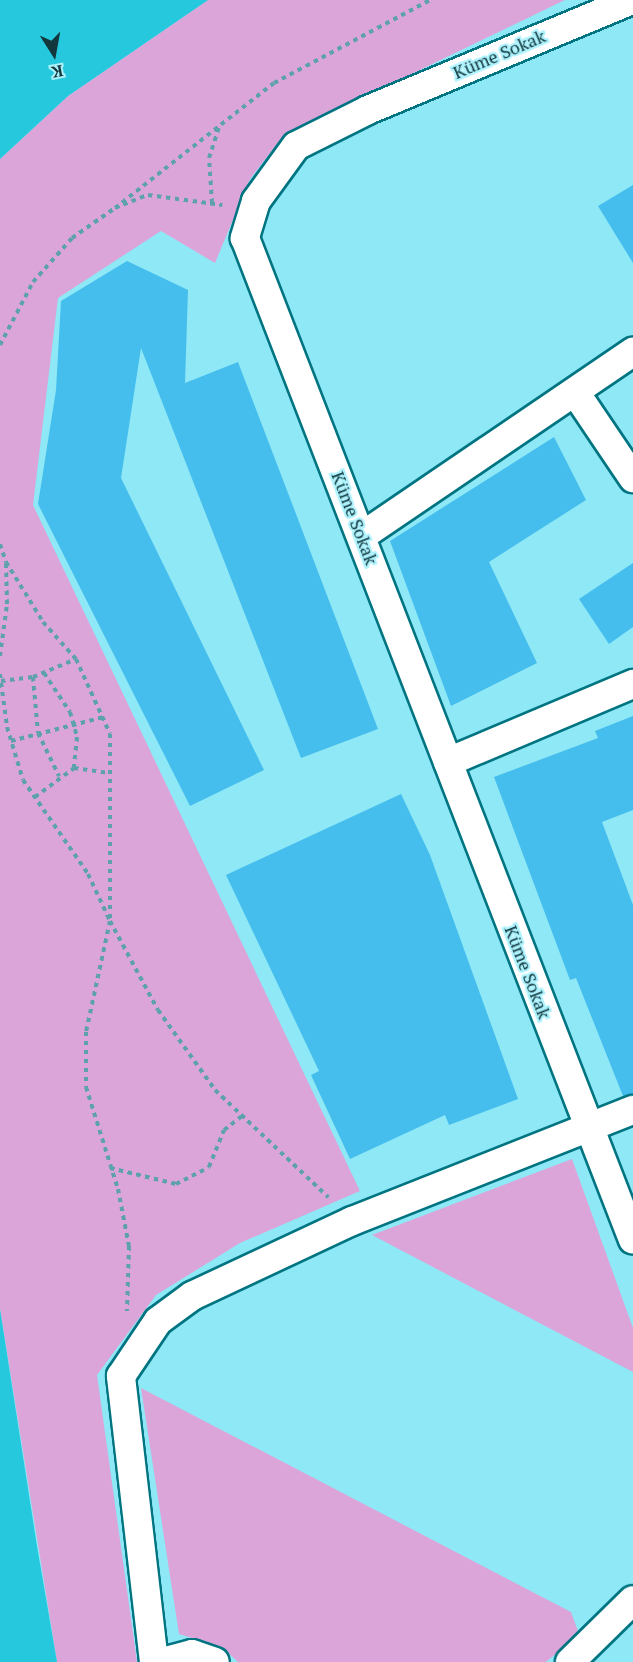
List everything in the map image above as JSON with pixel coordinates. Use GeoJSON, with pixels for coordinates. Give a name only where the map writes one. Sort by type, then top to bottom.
{"type":"FeatureCollection","features":[{"type":"Feature","properties":{"kind":"street","name":"Küme Sokak"},"geometry":{"type":"LineString","coordinates":[[632,0],[368,110],[296,146],[256,201],[245,238],[362,536],[588,1130],[633,1240]]}},
{"type":"Feature","properties":{"kind":"street"},"geometry":{"type":"LineString","coordinates":[[362,536],[633,352]]}},
{"type":"Feature","properties":{"kind":"street"},"geometry":{"type":"LineString","coordinates":[[576,392],[633,478]]}},
{"type":"Feature","properties":{"kind":"street"},"geometry":{"type":"LineString","coordinates":[[448,762],[633,684]]}},
{"type":"Feature","properties":{"kind":"street"},"geometry":{"type":"LineString","coordinates":[[153,1662],[121,1376],[135,1350],[158,1321],[192,1296],[352,1221],[588,1130],[633,1110]]}},
{"type":"Feature","properties":{"kind":"street"},"geometry":{"type":"LineString","coordinates":[[570,1662],[633,1600]]}},
{"type":"Feature","properties":{"kind":"street"},"geometry":{"type":"LineString","coordinates":[[162,1662],[192,1654],[215,1662]]}},
{"type":"Feature","properties":{"kind":"path"},"geometry":{"type":"LineString","coordinates":[[0,345],[33,282],[72,238],[115,208],[274,82],[430,0]]}},
{"type":"Feature","properties":{"kind":"path"},"geometry":{"type":"LineString","coordinates":[[212,203],[209,158],[221,125]]}},
{"type":"Feature","properties":{"kind":"path"},"geometry":{"type":"LineString","coordinates":[[115,208],[148,195],[212,203],[229,207],[245,238]]}},
{"type":"Feature","properties":{"kind":"path"},"geometry":{"type":"LineString","coordinates":[[0,544],[6,562],[43,622],[76,659],[110,734],[110,921],[86,1032],[86,1087],[110,1168],[129,1246],[125,1302],[135,1350]]}},
{"type":"Feature","properties":{"kind":"path"},"geometry":{"type":"LineString","coordinates":[[0,656],[7,604],[6,562]]}},
{"type":"Feature","properties":{"kind":"path"},"geometry":{"type":"LineString","coordinates":[[1,681],[33,677],[76,659]]}},
{"type":"Feature","properties":{"kind":"path"},"geometry":{"type":"LineString","coordinates":[[44,673],[56,684],[73,722],[77,737],[74,768]]}},
{"type":"Feature","properties":{"kind":"path"},"geometry":{"type":"LineString","coordinates":[[0,674],[11,741],[23,780],[88,874],[110,921],[158,1010],[215,1090],[352,1221]]}},
{"type":"Feature","properties":{"kind":"path"},"geometry":{"type":"LineString","coordinates":[[33,677],[38,733],[59,776]]}},
{"type":"Feature","properties":{"kind":"path"},"geometry":{"type":"LineString","coordinates":[[11,741],[73,722],[104,717]]}},
{"type":"Feature","properties":{"kind":"path"},"geometry":{"type":"LineString","coordinates":[[35,796],[59,776],[74,768],[109,773]]}},
{"type":"Feature","properties":{"kind":"path"},"geometry":{"type":"LineString","coordinates":[[110,1168],[176,1184],[209,1167],[224,1130],[243,1115]]}},
{"type":"Feature","properties":{"kind":"shaded area"},"geometry":{"type":"Polygon","coordinates":[[[208,0],[565,0],[283,136],[250,179],[215,263],[161,231],[58,298],[33,505],[360,1191],[240,1243],[156,1295],[97,1375],[137,1662],[57,1662],[0,1309],[0,159],[68,96],[208,0]]]}},
{"type":"Feature","properties":{"kind":"shaded area"},"geometry":{"type":"Polygon","coordinates":[[[572,1159],[633,1328],[633,1372],[372,1235],[572,1159]]]}},
{"type":"Feature","properties":{"kind":"shaded area"},"geometry":{"type":"Polygon","coordinates":[[[141,1388],[571,1612],[579,1634],[546,1662],[238,1662],[222,1647],[179,1634],[141,1388]]]}},
{"type":"Feature","properties":{"kind":"water"},"geometry":{"type":"Polygon","coordinates":[[[0,0],[208,0],[68,96],[0,159],[0,0]]]}},
{"type":"Feature","properties":{"kind":"water"},"geometry":{"type":"Polygon","coordinates":[[[0,1309],[37,1546],[57,1662],[0,1662],[0,1309]]]}},
{"type":"Feature","properties":{"kind":"building"},"geometry":{"type":"Polygon","coordinates":[[[633,185],[633,263],[598,206],[633,185]]]}},
{"type":"Feature","properties":{"kind":"building"},"geometry":{"type":"Polygon","coordinates":[[[127,261],[188,290],[185,383],[238,362],[378,729],[301,758],[141,348],[121,478],[264,770],[190,806],[38,504],[56,390],[61,301],[127,261]]]}},
{"type":"Feature","properties":{"kind":"building"},"geometry":{"type":"Polygon","coordinates":[[[554,437],[586,500],[489,562],[537,663],[451,706],[390,541],[554,437]]]}},
{"type":"Feature","properties":{"kind":"building"},"geometry":{"type":"Polygon","coordinates":[[[633,563],[633,627],[609,644],[579,599],[633,563]]]}},
{"type":"Feature","properties":{"kind":"building"},"geometry":{"type":"Polygon","coordinates":[[[633,716],[633,810],[602,822],[633,905],[633,1094],[623,1096],[576,978],[570,980],[494,777],[598,738],[595,731],[633,716]]]}},
{"type":"Feature","properties":{"kind":"building"},"geometry":{"type":"Polygon","coordinates":[[[401,794],[430,855],[518,1099],[449,1125],[445,1115],[350,1159],[311,1075],[319,1071],[226,875],[401,794]]]}}]}
